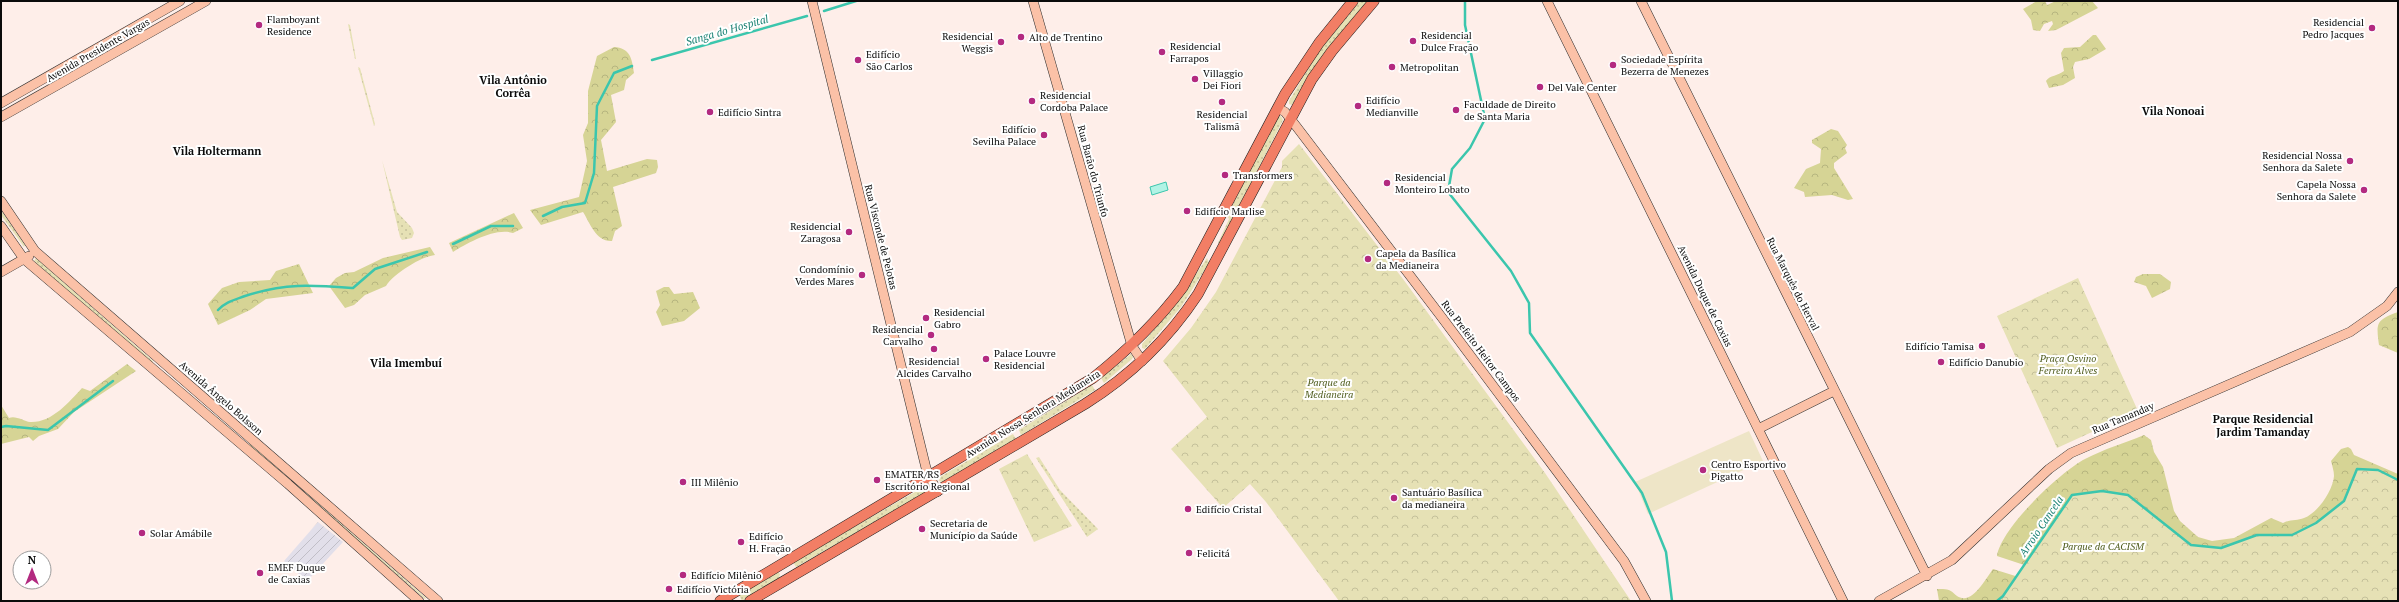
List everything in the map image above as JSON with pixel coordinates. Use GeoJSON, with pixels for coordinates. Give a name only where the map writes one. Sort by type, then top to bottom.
{"type":"FeatureCollection","features":[{"type":"Feature","properties":{"kind":"main road","name":"Avenida Nossa Senhora Medianeira"},"geometry":{"type":"LineString","coordinates":[[720,601],[930,477],[1093,378],[1132,346],[1168,307],[1183,287],[1278,108],[1314,49],[1353,1]]}},
{"type":"Feature","properties":{"kind":"main road","name":"Avenida Nossa Senhora Medianeira"},"geometry":{"type":"LineString","coordinates":[[750,601],[937,492],[1105,391],[1142,360],[1184,316],[1198,294],[1312,79],[1332,51],[1374,1]]}},
{"type":"Feature","properties":{"kind":"main road"},"geometry":{"type":"LineString","coordinates":[[1093,378],[1105,391]]}},
{"type":"Feature","properties":{"kind":"street","name":"Avenida Presidente Vargas"},"geometry":{"type":"LineString","coordinates":[[1,103],[180,1]]}},
{"type":"Feature","properties":{"kind":"street","name":"Avenida Presidente Vargas"},"geometry":{"type":"LineString","coordinates":[[1,117],[206,1]]}},
{"type":"Feature","properties":{"kind":"street","name":"Rua Visconde de Pelotas"},"geometry":{"type":"LineString","coordinates":[[812,1],[924,460],[937,492]]}},
{"type":"Feature","properties":{"kind":"street","name":"Rua Barão do Triunfo"},"geometry":{"type":"LineString","coordinates":[[1033,1],[1132,346],[1142,360]]}},
{"type":"Feature","properties":{"kind":"street","name":"Avenida Duque de Caxias"},"geometry":{"type":"LineString","coordinates":[[1547,1],[1844,601]]}},
{"type":"Feature","properties":{"kind":"street","name":"Rua Marquês do Herval"},"geometry":{"type":"LineString","coordinates":[[1641,1],[1927,576]]}},
{"type":"Feature","properties":{"kind":"street","name":"Rua Prefeito Heitor Campos"},"geometry":{"type":"LineString","coordinates":[[1278,108],[1290,119],[1445,321],[1624,561],[1646,601]]}},
{"type":"Feature","properties":{"kind":"street","name":"Avenida Ângelo Bolsson"},"geometry":{"type":"LineString","coordinates":[[1,201],[35,251],[435,600]]}},
{"type":"Feature","properties":{"kind":"street"},"geometry":{"type":"LineString","coordinates":[[1,226],[24,259],[288,484],[419,601]]}},
{"type":"Feature","properties":{"kind":"street"},"geometry":{"type":"LineString","coordinates":[[1,272],[35,251]]}},
{"type":"Feature","properties":{"kind":"street","name":"Rua Tamanday"},"geometry":{"type":"LineString","coordinates":[[1879,601],[1927,576],[1963,552],[2049,469],[2071,453],[2350,332],[2387,306],[2398,292]]}},
{"type":"Feature","properties":{"kind":"street"},"geometry":{"type":"LineString","coordinates":[[1758,429],[1834,390]]}},
{"type":"Feature","properties":{"kind":"shaded area","name":"Centro Esportivo Pigatto"},"geometry":{"type":"Polygon","coordinates":[[[1749,431],[1763,461],[1648,514],[1635,482],[1749,431]]]}},
{"type":"Feature","properties":{"kind":"shaded area"},"geometry":{"type":"Polygon","coordinates":[[[318,522],[343,542],[307,581],[284,561],[318,522]]]}},
{"type":"Feature","properties":{"kind":"green space"},"geometry":{"type":"Polygon","coordinates":[[[1360,1],[1368,1],[1347,25],[1328,51],[1292,105],[1289,104],[1289,101],[1319,51],[1360,1]]]}},
{"type":"Feature","properties":{"kind":"green space"},"geometry":{"type":"Polygon","coordinates":[[[2037,1],[2045,1],[2047,5],[2056,1],[2092,1],[2098,8],[2056,30],[2048,31],[2053,24],[2052,21],[2044,24],[2040,31],[2033,30],[2031,20],[2023,9],[2037,1]]]}},
{"type":"Feature","properties":{"kind":"green space"},"geometry":{"type":"Polygon","coordinates":[[[348,24],[350,25],[356,59],[355,59],[348,24]]]}},
{"type":"Feature","properties":{"kind":"green space"},"geometry":{"type":"Polygon","coordinates":[[[2093,35],[2096,35],[2106,49],[2089,59],[2075,62],[2073,67],[2075,78],[2063,85],[2049,88],[2046,81],[2064,71],[2061,53],[2064,48],[2080,47],[2093,35]]]}},
{"type":"Feature","properties":{"kind":"green space"},"geometry":{"type":"Polygon","coordinates":[[[614,47],[624,49],[627,52],[631,58],[634,73],[626,80],[624,90],[611,95],[616,122],[601,140],[607,171],[647,159],[657,160],[658,167],[656,173],[613,187],[622,226],[615,231],[612,241],[602,238],[594,231],[583,212],[541,225],[530,210],[579,197],[587,161],[583,135],[588,123],[588,91],[597,56],[614,47]]]}},
{"type":"Feature","properties":{"kind":"green space"},"geometry":{"type":"Polygon","coordinates":[[[358,67],[360,68],[375,124],[374,126],[358,67]]]}},
{"type":"Feature","properties":{"kind":"green space"},"geometry":{"type":"Polygon","coordinates":[[[1281,116],[1283,120],[1220,243],[1218,243],[1229,219],[1227,216],[1277,117],[1281,116]]]}},
{"type":"Feature","properties":{"kind":"green space"},"geometry":{"type":"Polygon","coordinates":[[[1831,129],[1838,131],[1847,145],[1845,148],[1847,153],[1834,163],[1834,168],[1853,199],[1848,200],[1832,195],[1805,197],[1804,192],[1794,188],[1806,169],[1820,163],[1821,149],[1812,143],[1812,140],[1831,129]]]}},
{"type":"Feature","properties":{"kind":"green space","name":"Parque da Medianeira"},"geometry":{"type":"Polygon","coordinates":[[[1299,144],[1403,279],[1545,473],[1631,601],[1339,601],[1266,502],[1250,484],[1223,508],[1171,449],[1207,417],[1163,361],[1191,328],[1216,292],[1282,167],[1282,161],[1299,144]]]}},
{"type":"Feature","properties":{"kind":"green space"},"geometry":{"type":"Polygon","coordinates":[[[382,160],[397,212],[412,228],[414,233],[412,238],[402,240],[400,237],[382,160]]]}},
{"type":"Feature","properties":{"kind":"green space"},"geometry":{"type":"Polygon","coordinates":[[[1,210],[25,245],[24,247],[1,215],[1,210]]]}},
{"type":"Feature","properties":{"kind":"green space"},"geometry":{"type":"Polygon","coordinates":[[[514,213],[523,228],[513,233],[498,232],[490,234],[474,240],[453,252],[449,243],[514,213]]]}},
{"type":"Feature","properties":{"kind":"green space"},"geometry":{"type":"Polygon","coordinates":[[[430,247],[435,255],[429,256],[408,266],[395,276],[386,286],[365,295],[354,305],[345,308],[329,286],[336,278],[345,273],[354,272],[383,258],[430,247]]]}},
{"type":"Feature","properties":{"kind":"green space"},"geometry":{"type":"Polygon","coordinates":[[[36,258],[153,361],[152,363],[45,272],[34,261],[36,258]]]}},
{"type":"Feature","properties":{"kind":"green space"},"geometry":{"type":"Polygon","coordinates":[[[1207,258],[1209,263],[1181,307],[1145,349],[1142,348],[1142,344],[1176,304],[1207,258]]]}},
{"type":"Feature","properties":{"kind":"green space"},"geometry":{"type":"Polygon","coordinates":[[[299,264],[313,293],[266,299],[250,310],[218,325],[208,304],[222,288],[239,282],[270,280],[276,271],[299,264]]]}},
{"type":"Feature","properties":{"kind":"green space"},"geometry":{"type":"Polygon","coordinates":[[[2143,274],[2160,274],[2171,282],[2170,289],[2152,298],[2146,286],[2134,282],[2136,277],[2143,274]]]}},
{"type":"Feature","properties":{"kind":"green space","name":"Praça Osvino Ferreira Alves"},"geometry":{"type":"Polygon","coordinates":[[[2078,278],[2138,411],[2057,448],[1997,316],[2078,278]]]}},
{"type":"Feature","properties":{"kind":"green space"},"geometry":{"type":"Polygon","coordinates":[[[664,287],[669,287],[674,294],[693,292],[700,308],[684,321],[662,326],[656,312],[660,305],[656,291],[664,287]]]}},
{"type":"Feature","properties":{"kind":"green space"},"geometry":{"type":"Polygon","coordinates":[[[2398,312],[2398,353],[2379,345],[2378,327],[2379,323],[2385,317],[2398,312]]]}},
{"type":"Feature","properties":{"kind":"green space"},"geometry":{"type":"Polygon","coordinates":[[[1131,354],[1133,357],[1132,359],[1104,383],[1101,378],[1131,354]]]}},
{"type":"Feature","properties":{"kind":"green space"},"geometry":{"type":"Polygon","coordinates":[[[127,364],[136,371],[74,412],[58,429],[39,436],[33,441],[29,437],[1,444],[1,405],[9,418],[17,418],[30,422],[46,419],[59,411],[82,388],[90,391],[127,364]]]}},
{"type":"Feature","properties":{"kind":"green space"},"geometry":{"type":"Polygon","coordinates":[[[164,372],[237,434],[237,436],[163,373],[164,372]]]}},
{"type":"Feature","properties":{"kind":"green space"},"geometry":{"type":"Polygon","coordinates":[[[1092,385],[1095,390],[1021,435],[1019,430],[1092,385]]]}},
{"type":"Feature","properties":{"kind":"green space"},"geometry":{"type":"Polygon","coordinates":[[[1013,434],[1016,439],[942,482],[939,481],[940,477],[1013,434]]]}},
{"type":"Feature","properties":{"kind":"green space"},"geometry":{"type":"Polygon","coordinates":[[[2144,435],[2151,440],[2154,452],[2163,467],[2174,511],[2180,521],[2198,537],[2212,541],[2234,538],[2271,518],[2283,523],[2301,519],[2309,515],[2324,500],[2331,488],[2334,476],[2331,461],[2341,449],[2348,447],[2354,455],[2398,474],[2398,493],[2304,547],[2039,570],[1997,556],[2001,544],[2020,516],[2061,476],[2092,455],[2144,435]]]}},
{"type":"Feature","properties":{"kind":"green space"},"geometry":{"type":"Polygon","coordinates":[[[250,444],[426,598],[425,599],[248,446],[250,444]]]}},
{"type":"Feature","properties":{"kind":"green space"},"geometry":{"type":"Polygon","coordinates":[[[1027,454],[1072,526],[1034,542],[999,469],[1027,454]]]}},
{"type":"Feature","properties":{"kind":"green space"},"geometry":{"type":"Polygon","coordinates":[[[1039,457],[1060,490],[1098,529],[1087,537],[1036,458],[1039,457]]]}},
{"type":"Feature","properties":{"kind":"green space","name":"Parque da CACISM"},"geometry":{"type":"Polygon","coordinates":[[[2357,469],[2378,470],[2398,480],[2398,601],[1997,601],[2003,596],[2072,495],[2102,491],[2128,495],[2191,545],[2221,548],[2257,535],[2292,535],[2316,523],[2344,501],[2357,469]]]}},
{"type":"Feature","properties":{"kind":"green space"},"geometry":{"type":"Polygon","coordinates":[[[929,484],[930,490],[796,567],[793,562],[929,484]]]}},
{"type":"Feature","properties":{"kind":"green space"},"geometry":{"type":"Polygon","coordinates":[[[1993,569],[2025,579],[2056,601],[1939,601],[1937,589],[1950,591],[1962,598],[1971,596],[1980,588],[1993,569]]]}},
{"type":"Feature","properties":{"kind":"green space"},"geometry":{"type":"Polygon","coordinates":[[[778,572],[780,574],[779,578],[742,601],[739,595],[778,572]]]}},
{"type":"Feature","properties":{"kind":"water"},"geometry":{"type":"Polygon","coordinates":[[[1166,182],[1168,190],[1152,195],[1150,187],[1166,182]]]}},
{"type":"Feature","properties":{"kind":"waterway","name":"Sanga do Hospital"},"geometry":{"type":"LineString","coordinates":[[824,11],[856,1]]}},
{"type":"Feature","properties":{"kind":"waterway"},"geometry":{"type":"LineString","coordinates":[[1465,1],[1465,25],[1485,119],[1470,148],[1452,169],[1448,192],[1511,271],[1529,303],[1530,333],[1642,493],[1666,552],[1672,601]]}},
{"type":"Feature","properties":{"kind":"waterway","name":"Sanga do Hospital"},"geometry":{"type":"LineString","coordinates":[[652,60],[807,16]]}},
{"type":"Feature","properties":{"kind":"waterway","name":"Sanga do Hospital"},"geometry":{"type":"LineString","coordinates":[[543,216],[562,207],[585,203],[594,173],[597,106],[614,73],[632,66]]}},
{"type":"Feature","properties":{"kind":"waterway","name":"Sanga do Hospital"},"geometry":{"type":"LineString","coordinates":[[453,244],[491,226],[513,226]]}},
{"type":"Feature","properties":{"kind":"waterway","name":"Sanga do Hospital"},"geometry":{"type":"LineString","coordinates":[[218,310],[233,300],[273,289],[298,286],[353,288],[375,269],[427,252]]}},
{"type":"Feature","properties":{"kind":"waterway","name":"Sanga do Hospital"},"geometry":{"type":"LineString","coordinates":[[1,427],[6,426],[48,430],[113,381]]}},
{"type":"Feature","properties":{"kind":"waterway","name":"Arroio Cancela"},"geometry":{"type":"LineString","coordinates":[[1997,601],[2003,596],[2072,495],[2102,491],[2128,495],[2191,545],[2221,548],[2257,535],[2292,535],[2316,523],[2344,501],[2357,469],[2378,470],[2398,480]]}},
{"type":"Feature","properties":{"kind":"place","name":"Flamboyant Residence"},"geometry":{"type":"Point","coordinates":[259,25]}},
{"type":"Feature","properties":{"kind":"place","name":"Residencial Pedro Jacques"},"geometry":{"type":"Point","coordinates":[2372,28]}},
{"type":"Feature","properties":{"kind":"place","name":"Alto de Trentino"},"geometry":{"type":"Point","coordinates":[1021,37]}},
{"type":"Feature","properties":{"kind":"place","name":"Residencial Dulce Fração"},"geometry":{"type":"Point","coordinates":[1413,41]}},
{"type":"Feature","properties":{"kind":"place","name":"Residencial Weggis"},"geometry":{"type":"Point","coordinates":[1001,42]}},
{"type":"Feature","properties":{"kind":"place","name":"Residencial Farrapos"},"geometry":{"type":"Point","coordinates":[1162,52]}},
{"type":"Feature","properties":{"kind":"place","name":"Edifício São Carlos"},"geometry":{"type":"Point","coordinates":[858,60]}},
{"type":"Feature","properties":{"kind":"place","name":"Sociedade Espírita Bezerra de Menezes"},"geometry":{"type":"Point","coordinates":[1613,65]}},
{"type":"Feature","properties":{"kind":"place","name":"Metropolitan"},"geometry":{"type":"Point","coordinates":[1392,67]}},
{"type":"Feature","properties":{"kind":"place","name":"Villaggio Dei Fiori"},"geometry":{"type":"Point","coordinates":[1195,79]}},
{"type":"Feature","properties":{"kind":"place","name":"Del Vale Center"},"geometry":{"type":"Point","coordinates":[1540,87]}},
{"type":"Feature","properties":{"kind":"place","name":"Residencial Cordoba Palace"},"geometry":{"type":"Point","coordinates":[1032,101]}},
{"type":"Feature","properties":{"kind":"place","name":"Residencial Talismã"},"geometry":{"type":"Point","coordinates":[1222,102]}},
{"type":"Feature","properties":{"kind":"place","name":"Edifício Medianville"},"geometry":{"type":"Point","coordinates":[1358,106]}},
{"type":"Feature","properties":{"kind":"place","name":"Faculdade de Direito de Santa Maria"},"geometry":{"type":"Point","coordinates":[1456,110]}},
{"type":"Feature","properties":{"kind":"place","name":"Edifício Sintra"},"geometry":{"type":"Point","coordinates":[710,112]}},
{"type":"Feature","properties":{"kind":"place","name":"Edifício Sevilha Palace"},"geometry":{"type":"Point","coordinates":[1044,135]}},
{"type":"Feature","properties":{"kind":"place","name":"Residencial Nossa Senhora da Salete"},"geometry":{"type":"Point","coordinates":[2350,161]}},
{"type":"Feature","properties":{"kind":"place","name":"Transformers"},"geometry":{"type":"Point","coordinates":[1225,175]}},
{"type":"Feature","properties":{"kind":"place","name":"Residencial Monteiro Lobato"},"geometry":{"type":"Point","coordinates":[1387,183]}},
{"type":"Feature","properties":{"kind":"place","name":"Capela Nossa Senhora da Salete"},"geometry":{"type":"Point","coordinates":[2364,190]}},
{"type":"Feature","properties":{"kind":"place","name":"Edifício Marlise"},"geometry":{"type":"Point","coordinates":[1187,211]}},
{"type":"Feature","properties":{"kind":"place","name":"Residencial Zaragosa"},"geometry":{"type":"Point","coordinates":[849,232]}},
{"type":"Feature","properties":{"kind":"place","name":"Capela da Basílica da Medianeira"},"geometry":{"type":"Point","coordinates":[1368,259]}},
{"type":"Feature","properties":{"kind":"place","name":"Condomínio Verdes Mares"},"geometry":{"type":"Point","coordinates":[862,275]}},
{"type":"Feature","properties":{"kind":"place","name":"Residencial Gabro"},"geometry":{"type":"Point","coordinates":[926,318]}},
{"type":"Feature","properties":{"kind":"place","name":"Residencial Carvalho"},"geometry":{"type":"Point","coordinates":[931,335]}},
{"type":"Feature","properties":{"kind":"place","name":"Edifício Tamisa"},"geometry":{"type":"Point","coordinates":[1982,346]}},
{"type":"Feature","properties":{"kind":"place","name":"Residencial Alcides Carvalho"},"geometry":{"type":"Point","coordinates":[934,349]}},
{"type":"Feature","properties":{"kind":"place","name":"Palace Louvre Residencial"},"geometry":{"type":"Point","coordinates":[986,359]}},
{"type":"Feature","properties":{"kind":"place","name":"Edifício Danubio"},"geometry":{"type":"Point","coordinates":[1941,362]}},
{"type":"Feature","properties":{"kind":"place","name":"Centro Esportivo Pigatto"},"geometry":{"type":"Point","coordinates":[1703,470]}},
{"type":"Feature","properties":{"kind":"place","name":"EMATER/RS Escritório Regional"},"geometry":{"type":"Point","coordinates":[877,480]}},
{"type":"Feature","properties":{"kind":"place","name":"III Milênio"},"geometry":{"type":"Point","coordinates":[683,482]}},
{"type":"Feature","properties":{"kind":"place","name":"Santuário Basílica da medianeira"},"geometry":{"type":"Point","coordinates":[1394,498]}},
{"type":"Feature","properties":{"kind":"place","name":"Edifício Cristal"},"geometry":{"type":"Point","coordinates":[1188,509]}},
{"type":"Feature","properties":{"kind":"place","name":"Secretaria de Município da Saúde"},"geometry":{"type":"Point","coordinates":[922,529]}},
{"type":"Feature","properties":{"kind":"place","name":"Solar Amábile"},"geometry":{"type":"Point","coordinates":[142,533]}},
{"type":"Feature","properties":{"kind":"place","name":"Edifício H. Fração"},"geometry":{"type":"Point","coordinates":[741,542]}},
{"type":"Feature","properties":{"kind":"place","name":"Felicitá"},"geometry":{"type":"Point","coordinates":[1189,553]}},
{"type":"Feature","properties":{"kind":"place","name":"EMEF Duque de Caxias"},"geometry":{"type":"Point","coordinates":[260,573]}},
{"type":"Feature","properties":{"kind":"place","name":"Edifício Milênio"},"geometry":{"type":"Point","coordinates":[683,575]}},
{"type":"Feature","properties":{"kind":"place","name":"Edifício Victória"},"geometry":{"type":"Point","coordinates":[669,589]}},
{"type":"Feature","properties":{"kind":"district","name":"Vila Antônio Corrêa"},"geometry":{"type":"Point","coordinates":[513,86]}},
{"type":"Feature","properties":{"kind":"district","name":"Vila Nonoai"},"geometry":{"type":"Point","coordinates":[2173,111]}},
{"type":"Feature","properties":{"kind":"district","name":"Vila Holtermann"},"geometry":{"type":"Point","coordinates":[217,151]}},
{"type":"Feature","properties":{"kind":"district","name":"Vila Imembuí"},"geometry":{"type":"Point","coordinates":[406,363]}},
{"type":"Feature","properties":{"kind":"district","name":"Parque Residencial Jardim Tamanday"},"geometry":{"type":"Point","coordinates":[2263,425]}}]}
